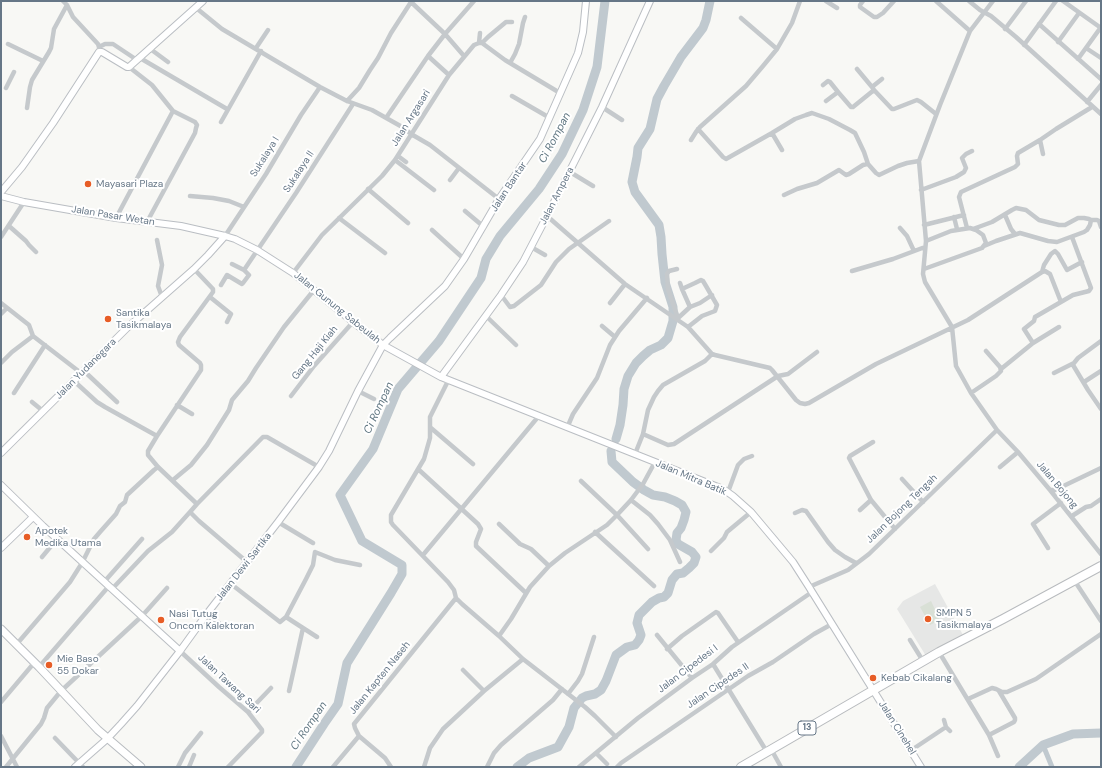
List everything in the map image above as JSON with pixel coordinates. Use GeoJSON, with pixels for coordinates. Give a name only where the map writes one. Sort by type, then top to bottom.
{"type":"FeatureCollection","features":[{"type":"Feature","properties":{"kind":"highway","name":"13"},"geometry":{"type":"LineString","coordinates":[[741,767],[939,652],[1101,566]]}},
{"type":"Feature","properties":{"kind":"main road"},"geometry":{"type":"LineString","coordinates":[[1,629],[107,739],[141,767]]}},
{"type":"Feature","properties":{"kind":"street"},"geometry":{"type":"LineString","coordinates":[[128,68],[203,1]]}},
{"type":"Feature","properties":{"kind":"street"},"geometry":{"type":"LineString","coordinates":[[386,118],[428,56],[474,1]]}},
{"type":"Feature","properties":{"kind":"street","name":"Jalan Bantar"},"geometry":{"type":"LineString","coordinates":[[383,345],[445,286],[464,259],[499,199],[540,139],[578,53],[583,32],[586,1]]}},
{"type":"Feature","properties":{"kind":"street","name":"Jalan Ampera"},"geometry":{"type":"LineString","coordinates":[[440,377],[486,316],[523,262],[602,107],[650,1]]}},
{"type":"Feature","properties":{"kind":"street"},"geometry":{"type":"LineString","coordinates":[[691,140],[698,129],[746,86],[763,66],[777,48],[792,23],[800,1]]}},
{"type":"Feature","properties":{"kind":"street"},"geometry":{"type":"LineString","coordinates":[[826,1],[837,8]]}},
{"type":"Feature","properties":{"kind":"street"},"geometry":{"type":"LineString","coordinates":[[863,1],[860,7],[871,15],[877,17],[894,1]]}},
{"type":"Feature","properties":{"kind":"street"},"geometry":{"type":"LineString","coordinates":[[936,1],[970,31]]}},
{"type":"Feature","properties":{"kind":"street"},"geometry":{"type":"LineString","coordinates":[[969,1],[991,16],[1101,114]]}},
{"type":"Feature","properties":{"kind":"street"},"geometry":{"type":"LineString","coordinates":[[952,328],[925,282],[923,274],[926,241],[919,161],[936,114],[970,31],[993,1]]}},
{"type":"Feature","properties":{"kind":"street"},"geometry":{"type":"LineString","coordinates":[[1006,29],[1026,1]]}},
{"type":"Feature","properties":{"kind":"street"},"geometry":{"type":"LineString","coordinates":[[1024,45],[1056,1]]}},
{"type":"Feature","properties":{"kind":"street"},"geometry":{"type":"LineString","coordinates":[[1062,1],[1101,28],[1078,59]]}},
{"type":"Feature","properties":{"kind":"street"},"geometry":{"type":"LineString","coordinates":[[347,102],[359,88],[378,58],[391,33],[412,2],[445,34],[464,56]]}},
{"type":"Feature","properties":{"kind":"street"},"geometry":{"type":"LineString","coordinates":[[65,3],[73,17],[95,40],[102,52],[152,85],[173,111],[195,122],[195,133],[147,222]]}},
{"type":"Feature","properties":{"kind":"street"},"geometry":{"type":"LineString","coordinates":[[26,108],[32,80],[51,48],[54,29],[65,3]]}},
{"type":"Feature","properties":{"kind":"street"},"geometry":{"type":"LineString","coordinates":[[195,7],[215,24],[320,87],[347,102],[372,110],[404,128],[411,134],[424,140],[499,199]]}},
{"type":"Feature","properties":{"kind":"street"},"geometry":{"type":"LineString","coordinates":[[1058,42],[1079,13]]}},
{"type":"Feature","properties":{"kind":"street"},"geometry":{"type":"LineString","coordinates":[[510,63],[519,44],[525,17]]}},
{"type":"Feature","properties":{"kind":"street"},"geometry":{"type":"LineString","coordinates":[[741,18],[777,48]]}},
{"type":"Feature","properties":{"kind":"street","name":"Jalan Argasari"},"geometry":{"type":"LineString","coordinates":[[293,272],[322,235],[382,176],[396,158],[449,75],[464,56],[474,45],[481,43],[506,22],[512,22]]}},
{"type":"Feature","properties":{"kind":"street"},"geometry":{"type":"LineString","coordinates":[[1039,24],[1101,79]]}},
{"type":"Feature","properties":{"kind":"street"},"geometry":{"type":"LineString","coordinates":[[256,48],[268,30]]}},
{"type":"Feature","properties":{"kind":"street"},"geometry":{"type":"LineString","coordinates":[[480,33],[481,43],[510,63],[560,93]]}},
{"type":"Feature","properties":{"kind":"street"},"geometry":{"type":"LineString","coordinates":[[8,44],[43,61]]}},
{"type":"Feature","properties":{"kind":"street"},"geometry":{"type":"LineString","coordinates":[[1,192],[49,129],[99,49],[105,44],[113,44],[227,110]]}},
{"type":"Feature","properties":{"kind":"street"},"geometry":{"type":"LineString","coordinates":[[149,48],[168,62]]}},
{"type":"Feature","properties":{"kind":"street"},"geometry":{"type":"LineString","coordinates":[[1086,48],[1101,58]]}},
{"type":"Feature","properties":{"kind":"street"},"geometry":{"type":"LineString","coordinates":[[221,122],[261,51]]}},
{"type":"Feature","properties":{"kind":"street"},"geometry":{"type":"LineString","coordinates":[[428,56],[449,75]]}},
{"type":"Feature","properties":{"kind":"street"},"geometry":{"type":"LineString","coordinates":[[857,69],[892,109],[916,100],[921,102],[936,114]]}},
{"type":"Feature","properties":{"kind":"street"},"geometry":{"type":"LineString","coordinates":[[6,88],[14,72]]}},
{"type":"Feature","properties":{"kind":"street"},"geometry":{"type":"LineString","coordinates":[[823,85],[828,81],[830,82],[851,107],[853,107],[882,79]]}},
{"type":"Feature","properties":{"kind":"street"},"geometry":{"type":"LineString","coordinates":[[1087,102],[1101,85]]}},
{"type":"Feature","properties":{"kind":"street","name":"Sukalaya I"},"geometry":{"type":"LineString","coordinates":[[225,236],[266,174],[301,115],[320,87]]}},
{"type":"Feature","properties":{"kind":"street"},"geometry":{"type":"LineString","coordinates":[[826,101],[838,92]]}},
{"type":"Feature","properties":{"kind":"street"},"geometry":{"type":"LineString","coordinates":[[512,96],[550,118]]}},
{"type":"Feature","properties":{"kind":"street","name":"Sukalaya II"},"geometry":{"type":"LineString","coordinates":[[244,270],[296,193],[353,104]]}},
{"type":"Feature","properties":{"kind":"street"},"geometry":{"type":"LineString","coordinates":[[602,107],[622,120]]}},
{"type":"Feature","properties":{"kind":"street"},"geometry":{"type":"LineString","coordinates":[[967,228],[959,197],[961,192],[1015,167],[1018,164],[1018,153],[1092,107]]}},
{"type":"Feature","properties":{"kind":"street"},"geometry":{"type":"LineString","coordinates":[[116,218],[173,111]]}},
{"type":"Feature","properties":{"kind":"street"},"geometry":{"type":"LineString","coordinates":[[698,129],[726,159],[795,119],[812,114],[829,119],[855,133],[868,164],[876,173],[880,175],[898,166],[919,161]]}},
{"type":"Feature","properties":{"kind":"street"},"geometry":{"type":"LineString","coordinates":[[772,133],[782,150]]}},
{"type":"Feature","properties":{"kind":"street"},"geometry":{"type":"LineString","coordinates":[[1040,140],[1043,154]]}},
{"type":"Feature","properties":{"kind":"street"},"geometry":{"type":"LineString","coordinates":[[921,190],[956,177],[964,172],[966,168],[962,158],[972,151]]}},
{"type":"Feature","properties":{"kind":"street"},"geometry":{"type":"LineString","coordinates":[[396,158],[406,162]]}},
{"type":"Feature","properties":{"kind":"street"},"geometry":{"type":"LineString","coordinates":[[396,158],[434,190]]}},
{"type":"Feature","properties":{"kind":"street"},"geometry":{"type":"LineString","coordinates":[[784,195],[824,180],[839,170],[846,175],[863,165],[868,164]]}},
{"type":"Feature","properties":{"kind":"street"},"geometry":{"type":"LineString","coordinates":[[450,180],[459,168]]}},
{"type":"Feature","properties":{"kind":"street"},"geometry":{"type":"LineString","coordinates":[[570,172],[593,186]]}},
{"type":"Feature","properties":{"kind":"street"},"geometry":{"type":"LineString","coordinates":[[368,189],[408,223]]}},
{"type":"Feature","properties":{"kind":"street","name":"Jalan Pasar Wetan"},"geometry":{"type":"LineString","coordinates":[[1,196],[24,202],[116,218],[181,226],[225,236]]}},
{"type":"Feature","properties":{"kind":"street"},"geometry":{"type":"LineString","coordinates":[[190,196],[213,198],[244,206]]}},
{"type":"Feature","properties":{"kind":"street"},"geometry":{"type":"LineString","coordinates":[[1,237],[24,202]]}},
{"type":"Feature","properties":{"kind":"street"},"geometry":{"type":"LineString","coordinates":[[973,229],[992,222],[1012,210],[1021,209],[1029,211],[1039,220],[1059,225],[1065,225],[1078,218],[1084,218],[1099,221],[1101,227]]}},
{"type":"Feature","properties":{"kind":"street"},"geometry":{"type":"LineString","coordinates":[[464,211],[484,226]]}},
{"type":"Feature","properties":{"kind":"street"},"geometry":{"type":"LineString","coordinates":[[924,225],[964,215]]}},
{"type":"Feature","properties":{"kind":"street"},"geometry":{"type":"LineString","coordinates":[[1005,215],[1011,229],[1015,234]]}},
{"type":"Feature","properties":{"kind":"street"},"geometry":{"type":"LineString","coordinates":[[547,216],[626,284],[688,327],[712,354],[768,367],[778,376],[796,400],[800,402],[809,403],[876,364],[968,320],[1042,272],[1045,271],[1050,274],[1061,302]]}},
{"type":"Feature","properties":{"kind":"street"},"geometry":{"type":"LineString","coordinates":[[339,218],[384,253]]}},
{"type":"Feature","properties":{"kind":"street"},"geometry":{"type":"LineString","coordinates":[[954,218],[957,229]]}},
{"type":"Feature","properties":{"kind":"street"},"geometry":{"type":"LineString","coordinates":[[924,269],[982,248],[996,240],[1015,234],[1023,233],[1056,242],[1087,230],[1091,220]]}},
{"type":"Feature","properties":{"kind":"street"},"geometry":{"type":"LineString","coordinates":[[501,295],[510,307],[514,306],[541,285],[556,262],[569,249],[609,221]]}},
{"type":"Feature","properties":{"kind":"street"},"geometry":{"type":"LineString","coordinates":[[9,226],[36,252]]}},
{"type":"Feature","properties":{"kind":"street"},"geometry":{"type":"LineString","coordinates":[[900,228],[907,236],[914,251]]}},
{"type":"Feature","properties":{"kind":"street"},"geometry":{"type":"LineString","coordinates":[[926,241],[957,229],[967,228],[976,230],[983,235],[986,243],[984,246]]}},
{"type":"Feature","properties":{"kind":"street"},"geometry":{"type":"LineString","coordinates":[[432,230],[464,259]]}},
{"type":"Feature","properties":{"kind":"street","name":"Jalan Gunung Sabeulah"},"geometry":{"type":"LineString","coordinates":[[225,236],[235,239],[257,250],[293,272],[383,345],[411,362],[448,381]]}},
{"type":"Feature","properties":{"kind":"street","name":"Jalan Yudanegara"},"geometry":{"type":"LineString","coordinates":[[1,453],[127,328],[194,269],[225,236]]}},
{"type":"Feature","properties":{"kind":"street"},"geometry":{"type":"LineString","coordinates":[[1033,344],[1024,329],[1033,322],[1037,315],[1073,295],[1090,290],[1091,285],[1072,237]]}},
{"type":"Feature","properties":{"kind":"street"},"geometry":{"type":"LineString","coordinates":[[157,240],[162,265],[158,286],[162,297]]}},
{"type":"Feature","properties":{"kind":"street"},"geometry":{"type":"LineString","coordinates":[[531,247],[544,255]]}},
{"type":"Feature","properties":{"kind":"street"},"geometry":{"type":"LineString","coordinates":[[852,271],[893,259],[925,247]]}},
{"type":"Feature","properties":{"kind":"street"},"geometry":{"type":"LineString","coordinates":[[1042,272],[1043,267],[1051,254],[1055,251],[1060,256],[1067,270],[1082,262]]}},
{"type":"Feature","properties":{"kind":"street"},"geometry":{"type":"LineString","coordinates":[[221,285],[227,275],[243,284],[249,275],[244,270],[232,264]]}},
{"type":"Feature","properties":{"kind":"street"},"geometry":{"type":"LineString","coordinates":[[675,318],[668,289],[667,274],[669,271],[677,268]]}},
{"type":"Feature","properties":{"kind":"street"},"geometry":{"type":"LineString","coordinates":[[194,269],[213,289],[213,292],[179,340],[179,345],[200,363],[201,370],[147,453],[158,467],[197,504]]}},
{"type":"Feature","properties":{"kind":"street"},"geometry":{"type":"LineString","coordinates":[[682,289],[701,280],[704,282],[717,306],[715,311],[702,316],[688,327]]}},
{"type":"Feature","properties":{"kind":"street"},"geometry":{"type":"LineString","coordinates":[[680,283],[690,307]]}},
{"type":"Feature","properties":{"kind":"street"},"geometry":{"type":"LineString","coordinates":[[610,303],[626,284]]}},
{"type":"Feature","properties":{"kind":"street"},"geometry":{"type":"LineString","coordinates":[[173,480],[191,465],[200,455],[224,419],[232,402],[284,327],[314,290]]}},
{"type":"Feature","properties":{"kind":"street"},"geometry":{"type":"LineString","coordinates":[[675,318],[690,307],[712,296]]}},
{"type":"Feature","properties":{"kind":"street"},"geometry":{"type":"LineString","coordinates":[[210,297],[231,314],[227,322]]}},
{"type":"Feature","properties":{"kind":"street"},"geometry":{"type":"LineString","coordinates":[[567,428],[574,414],[597,378],[610,345],[647,298]]}},
{"type":"Feature","properties":{"kind":"street"},"geometry":{"type":"LineString","coordinates":[[1,303],[29,325],[33,336],[82,372],[117,402]]}},
{"type":"Feature","properties":{"kind":"street"},"geometry":{"type":"LineString","coordinates":[[1,314],[7,308]]}},
{"type":"Feature","properties":{"kind":"street"},"geometry":{"type":"LineString","coordinates":[[486,316],[516,345]]}},
{"type":"Feature","properties":{"kind":"street","name":"Gang Haji Kiah"},"geometry":{"type":"LineString","coordinates":[[291,396],[314,366],[353,322]]}},
{"type":"Feature","properties":{"kind":"street"},"geometry":{"type":"LineString","coordinates":[[602,326],[615,337]]}},
{"type":"Feature","properties":{"kind":"street"},"geometry":{"type":"LineString","coordinates":[[971,393],[996,376],[1001,369],[1033,344],[1059,327]]}},
{"type":"Feature","properties":{"kind":"street","name":"Jalan Bojong"},"geometry":{"type":"LineString","coordinates":[[952,328],[956,366],[971,393],[997,430],[1018,452],[1072,516],[1101,554]]}},
{"type":"Feature","properties":{"kind":"street"},"geometry":{"type":"LineString","coordinates":[[1,363],[12,352],[33,336]]}},
{"type":"Feature","properties":{"kind":"street"},"geometry":{"type":"LineString","coordinates":[[1054,373],[1074,363],[1078,358],[1101,341]]}},
{"type":"Feature","properties":{"kind":"street"},"geometry":{"type":"LineString","coordinates":[[14,393],[45,345]]}},
{"type":"Feature","properties":{"kind":"street","name":"Jalan Dewi Sartika"},"geometry":{"type":"LineString","coordinates":[[79,766],[107,739],[137,706],[319,467],[329,451],[358,391],[383,345]]}},
{"type":"Feature","properties":{"kind":"street"},"geometry":{"type":"LineString","coordinates":[[986,351],[1001,369]]}},
{"type":"Feature","properties":{"kind":"street"},"geometry":{"type":"LineString","coordinates":[[643,434],[668,445],[674,444],[778,376],[788,374],[817,352]]}},
{"type":"Feature","properties":{"kind":"street"},"geometry":{"type":"LineString","coordinates":[[635,454],[643,434],[648,410],[658,391],[663,385],[704,361],[712,354]]}},
{"type":"Feature","properties":{"kind":"street"},"geometry":{"type":"LineString","coordinates":[[1074,363],[1075,370],[1099,402],[1101,409]]}},
{"type":"Feature","properties":{"kind":"street"},"geometry":{"type":"LineString","coordinates":[[1084,382],[1101,371]]}},
{"type":"Feature","properties":{"kind":"street"},"geometry":{"type":"LineString","coordinates":[[74,381],[97,402],[157,436]]}},
{"type":"Feature","properties":{"kind":"street"},"geometry":{"type":"LineString","coordinates":[[448,381],[430,417],[430,441],[424,459],[390,519],[393,525],[448,582],[454,590],[456,598],[524,659],[595,716],[616,737]]}},
{"type":"Feature","properties":{"kind":"street","name":"Jalan Mitra Batik"},"geometry":{"type":"LineString","coordinates":[[448,381],[718,486],[728,492],[750,512],[793,562],[872,690]]}},
{"type":"Feature","properties":{"kind":"street"},"geometry":{"type":"LineString","coordinates":[[358,391],[374,399]]}},
{"type":"Feature","properties":{"kind":"street"},"geometry":{"type":"LineString","coordinates":[[32,402],[43,411]]}},
{"type":"Feature","properties":{"kind":"street"},"geometry":{"type":"LineString","coordinates":[[177,405],[192,414]]}},
{"type":"Feature","properties":{"kind":"street"},"geometry":{"type":"LineString","coordinates":[[423,555],[538,417]]}},
{"type":"Feature","properties":{"kind":"street"},"geometry":{"type":"LineString","coordinates":[[431,428],[474,464]]}},
{"type":"Feature","properties":{"kind":"street","name":"Jalan Bojong Tengah"},"geometry":{"type":"LineString","coordinates":[[811,589],[848,570],[869,554],[997,430]]}},
{"type":"Feature","properties":{"kind":"street"},"geometry":{"type":"LineString","coordinates":[[108,586],[172,532],[197,504],[263,437],[267,437],[319,467]]}},
{"type":"Feature","properties":{"kind":"street"},"geometry":{"type":"LineString","coordinates":[[873,442],[849,458],[871,500],[895,529]]}},
{"type":"Feature","properties":{"kind":"street"},"geometry":{"type":"LineString","coordinates":[[1000,466],[1018,452]]}},
{"type":"Feature","properties":{"kind":"street"},"geometry":{"type":"LineString","coordinates":[[728,492],[738,465],[744,459],[752,456]]}},
{"type":"Feature","properties":{"kind":"street"},"geometry":{"type":"LineString","coordinates":[[499,636],[511,620],[526,593],[550,566],[565,553],[607,524],[617,515],[639,490],[655,462]]}},
{"type":"Feature","properties":{"kind":"street"},"geometry":{"type":"LineString","coordinates":[[16,645],[70,582],[82,563],[94,539],[116,514],[120,506],[125,502],[127,495],[158,467]]}},
{"type":"Feature","properties":{"kind":"street"},"geometry":{"type":"LineString","coordinates":[[1050,490],[1055,490],[1101,468]]}},
{"type":"Feature","properties":{"kind":"street"},"geometry":{"type":"LineString","coordinates":[[418,469],[480,526],[481,529],[476,546],[526,593]]}},
{"type":"Feature","properties":{"kind":"street"},"geometry":{"type":"LineString","coordinates":[[902,479],[923,502]]}},
{"type":"Feature","properties":{"kind":"street"},"geometry":{"type":"LineString","coordinates":[[581,481],[617,515],[648,549]]}},
{"type":"Feature","properties":{"kind":"street"},"geometry":{"type":"LineString","coordinates":[[1,485],[82,563],[180,651]]}},
{"type":"Feature","properties":{"kind":"street"},"geometry":{"type":"LineString","coordinates":[[1072,516],[1101,499]]}},
{"type":"Feature","properties":{"kind":"street"},"geometry":{"type":"LineString","coordinates":[[631,500],[650,515],[658,524],[670,540],[680,562]]}},
{"type":"Feature","properties":{"kind":"street"},"geometry":{"type":"LineString","coordinates":[[860,510],[871,500]]}},
{"type":"Feature","properties":{"kind":"street"},"geometry":{"type":"LineString","coordinates":[[1048,548],[1033,524],[1061,503]]}},
{"type":"Feature","properties":{"kind":"street"},"geometry":{"type":"LineString","coordinates":[[795,513],[802,510],[806,511],[835,550],[856,563]]}},
{"type":"Feature","properties":{"kind":"street"},"geometry":{"type":"LineString","coordinates":[[190,512],[247,562]]}},
{"type":"Feature","properties":{"kind":"street"},"geometry":{"type":"LineString","coordinates":[[711,551],[724,538],[727,532],[750,512]]}},
{"type":"Feature","properties":{"kind":"street"},"geometry":{"type":"LineString","coordinates":[[1,548],[33,517]]}},
{"type":"Feature","properties":{"kind":"street"},"geometry":{"type":"LineString","coordinates":[[278,522],[313,543]]}},
{"type":"Feature","properties":{"kind":"street"},"geometry":{"type":"LineString","coordinates":[[499,524],[520,544],[531,549],[550,566]]}},
{"type":"Feature","properties":{"kind":"street"},"geometry":{"type":"LineString","coordinates":[[596,532],[654,586]]}},
{"type":"Feature","properties":{"kind":"street"},"geometry":{"type":"LineString","coordinates":[[42,557],[57,539]]}},
{"type":"Feature","properties":{"kind":"street"},"geometry":{"type":"LineString","coordinates":[[1,702],[108,586],[142,539]]}},
{"type":"Feature","properties":{"kind":"street"},"geometry":{"type":"LineString","coordinates":[[230,584],[280,622],[286,617],[313,565],[315,552],[335,560],[360,565]]}},
{"type":"Feature","properties":{"kind":"street"},"geometry":{"type":"LineString","coordinates":[[1074,580],[1101,620]]}},
{"type":"Feature","properties":{"kind":"street"},"geometry":{"type":"LineString","coordinates":[[6,767],[41,724],[47,708],[61,691],[142,616],[167,588]]}},
{"type":"Feature","properties":{"kind":"street","name":"Jalan Cipedesi I"},"geometry":{"type":"LineString","coordinates":[[579,767],[638,718],[713,664],[738,642],[811,589]]}},
{"type":"Feature","properties":{"kind":"street","name":"Jalan Kapten Naseh"},"geometry":{"type":"LineString","coordinates":[[359,736],[355,728],[355,723],[456,598]]}},
{"type":"Feature","properties":{"kind":"street"},"geometry":{"type":"LineString","coordinates":[[667,649],[716,612],[738,642]]}},
{"type":"Feature","properties":{"kind":"street"},"geometry":{"type":"LineString","coordinates":[[206,615],[219,623]]}},
{"type":"Feature","properties":{"kind":"street"},"geometry":{"type":"LineString","coordinates":[[286,617],[317,637]]}},
{"type":"Feature","properties":{"kind":"street","name":"Jalan Cipedes II"},"geometry":{"type":"LineString","coordinates":[[617,767],[748,676],[773,662],[814,634],[832,624]]}},
{"type":"Feature","properties":{"kind":"street"},"geometry":{"type":"LineString","coordinates":[[289,691],[303,628]]}},
{"type":"Feature","properties":{"kind":"street"},"geometry":{"type":"LineString","coordinates":[[999,692],[1007,692],[1046,673],[1101,634]]}},
{"type":"Feature","properties":{"kind":"street"},"geometry":{"type":"LineString","coordinates":[[657,636],[692,678]]}},
{"type":"Feature","properties":{"kind":"street"},"geometry":{"type":"LineString","coordinates":[[568,694],[581,677],[594,637]]}},
{"type":"Feature","properties":{"kind":"street"},"geometry":{"type":"LineString","coordinates":[[910,640],[923,661]]}},
{"type":"Feature","properties":{"kind":"street","name":"Jalan Tawang Sari"},"geometry":{"type":"LineString","coordinates":[[180,651],[218,687],[248,712],[261,727],[262,732],[228,767]]}},
{"type":"Feature","properties":{"kind":"street"},"geometry":{"type":"LineString","coordinates":[[939,652],[989,735],[998,756]]}},
{"type":"Feature","properties":{"kind":"street"},"geometry":{"type":"LineString","coordinates":[[424,767],[430,748],[443,729],[484,691],[524,659]]}},
{"type":"Feature","properties":{"kind":"street"},"geometry":{"type":"LineString","coordinates":[[713,664],[781,767]]}},
{"type":"Feature","properties":{"kind":"street"},"geometry":{"type":"LineString","coordinates":[[463,670],[484,691]]}},
{"type":"Feature","properties":{"kind":"street"},"geometry":{"type":"LineString","coordinates":[[248,712],[271,688]]}},
{"type":"Feature","properties":{"kind":"street"},"geometry":{"type":"LineString","coordinates":[[968,699],[991,688],[996,689],[999,692],[1015,720],[1014,722],[989,735]]}},
{"type":"Feature","properties":{"kind":"street"},"geometry":{"type":"LineString","coordinates":[[487,767],[494,753],[501,745],[553,700],[562,689]]}},
{"type":"Feature","properties":{"kind":"street","name":"Jalan Cinehel"},"geometry":{"type":"LineString","coordinates":[[872,690],[921,767]]}},
{"type":"Feature","properties":{"kind":"street"},"geometry":{"type":"LineString","coordinates":[[944,720],[946,727],[950,731]]}},
{"type":"Feature","properties":{"kind":"street"},"geometry":{"type":"LineString","coordinates":[[910,751],[946,727]]}},
{"type":"Feature","properties":{"kind":"street"},"geometry":{"type":"LineString","coordinates":[[178,767],[185,754],[201,733]]}},
{"type":"Feature","properties":{"kind":"street"},"geometry":{"type":"LineString","coordinates":[[1,736],[17,767]]}},
{"type":"Feature","properties":{"kind":"street"},"geometry":{"type":"LineString","coordinates":[[333,767],[359,736],[385,758],[390,767]]}},
{"type":"Feature","properties":{"kind":"street"},"geometry":{"type":"LineString","coordinates":[[55,738],[79,766]]}},
{"type":"Feature","properties":{"kind":"street"},"geometry":{"type":"LineString","coordinates":[[596,753],[607,764]]}},
{"type":"Feature","properties":{"kind":"street"},"geometry":{"type":"LineString","coordinates":[[189,767],[194,755]]}},
{"type":"Feature","properties":{"kind":"shaded area","name":"SMPN 5 Tasikmalaya"},"geometry":{"type":"Polygon","coordinates":[[[935,584],[963,635],[926,656],[897,609],[903,601],[935,584]]]}},
{"type":"Feature","properties":{"kind":"shaded area"},"geometry":{"type":"Polygon","coordinates":[[[931,601],[940,620],[930,625],[920,607],[931,601]]]}},
{"type":"Feature","properties":{"kind":"waterway","name":"Ci Rompan"},"geometry":{"type":"LineString","coordinates":[[296,767],[338,704],[347,663],[402,574],[402,565],[362,541],[340,495],[373,449],[398,389],[439,341],[481,278],[486,259],[500,236],[539,189],[562,154],[583,110],[597,67],[605,1]]}},
{"type":"Feature","properties":{"kind":"waterway"},"geometry":{"type":"LineString","coordinates":[[616,439],[620,425],[624,389],[628,376],[636,363],[643,356],[650,350],[661,345],[668,338],[673,321],[673,307],[665,282],[659,225],[635,192],[632,182],[638,148],[650,129],[657,99],[664,86],[681,57],[703,28],[710,1]]}},
{"type":"Feature","properties":{"kind":"waterway"},"geometry":{"type":"LineString","coordinates":[[517,767],[529,758],[558,747],[569,727],[574,708],[582,698],[595,694],[601,690],[616,655],[627,647],[635,645],[639,640],[641,635],[637,623],[639,615],[652,602],[664,597],[668,593],[672,580],[677,574],[683,573],[689,568],[694,563],[696,557],[692,552],[678,544],[676,540],[677,533],[681,528],[686,512],[682,505],[665,497],[653,495],[633,482],[612,462],[611,451]]}},
{"type":"Feature","properties":{"kind":"waterway"},"geometry":{"type":"LineString","coordinates":[[1019,767],[1043,745],[1073,734],[1101,733]]}},
{"type":"Feature","properties":{"kind":"waterway"},"geometry":{"type":"LineString","coordinates":[[1043,745],[1052,767]]}},
{"type":"Feature","properties":{"kind":"place","name":"Mayasari Plaza"},"geometry":{"type":"Point","coordinates":[88,184]}},
{"type":"Feature","properties":{"kind":"place","name":"Santika Tasikmalaya"},"geometry":{"type":"Point","coordinates":[108,319]}},
{"type":"Feature","properties":{"kind":"place","name":"Apotek Medika Utama"},"geometry":{"type":"Point","coordinates":[27,537]}},
{"type":"Feature","properties":{"kind":"place","name":"SMPN 5 Tasikmalaya"},"geometry":{"type":"Point","coordinates":[928,619]}},
{"type":"Feature","properties":{"kind":"place","name":"Nasi Tutug Oncom Kalektoran"},"geometry":{"type":"Point","coordinates":[161,620]}},
{"type":"Feature","properties":{"kind":"place","name":"Mie Baso 55 Dokar"},"geometry":{"type":"Point","coordinates":[49,665]}},
{"type":"Feature","properties":{"kind":"place","name":"Kebab Cikalang"},"geometry":{"type":"Point","coordinates":[873,678]}}]}
